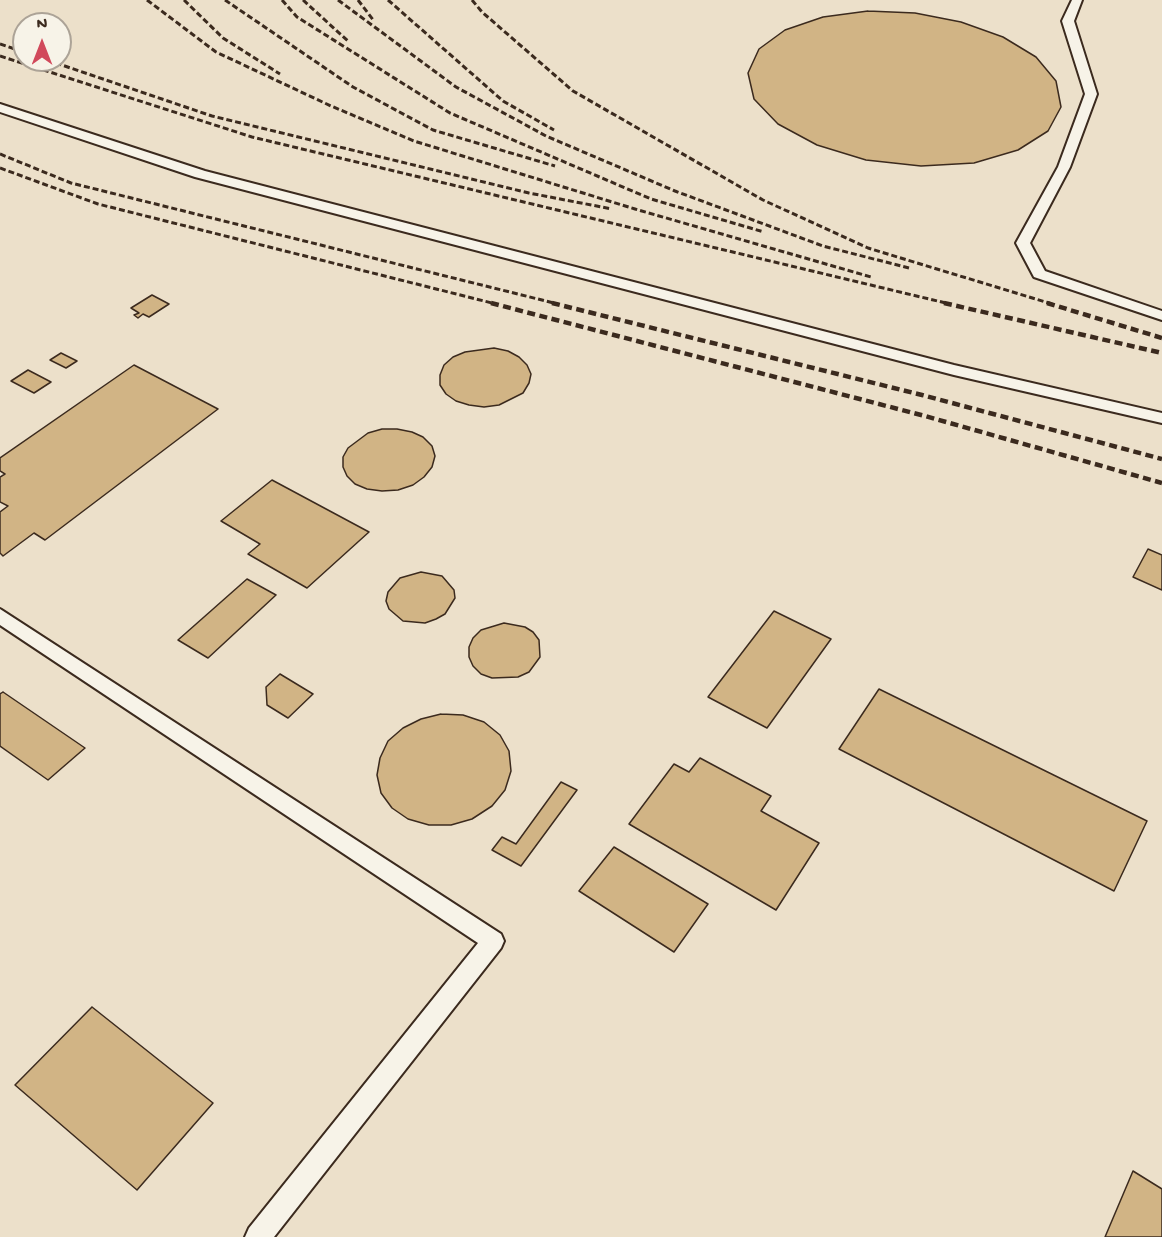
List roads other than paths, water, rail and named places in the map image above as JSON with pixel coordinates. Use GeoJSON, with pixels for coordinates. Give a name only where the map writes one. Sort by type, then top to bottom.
{"type":"FeatureCollection","features":[{"type":"Feature","properties":{"kind":"lane"},"geometry":{"type":"LineString","coordinates":[[1077,0],[1068,21],[1091,94],[1064,167],[1023,243],[1039,274],[1162,316]]}},
{"type":"Feature","properties":{"kind":"lane"},"geometry":{"type":"LineString","coordinates":[[0,108],[200,174],[942,367],[1162,418]]}},
{"type":"Feature","properties":{"kind":"lane"},"geometry":{"type":"LineString","coordinates":[[0,616],[493,941],[258,1237]]}},
{"type":"Feature","properties":{"kind":"railway"},"geometry":{"type":"LineString","coordinates":[[147,0],[216,52],[331,106],[414,141],[635,209],[871,277]]}},
{"type":"Feature","properties":{"kind":"railway"},"geometry":{"type":"LineString","coordinates":[[184,0],[223,38],[280,74]]}},
{"type":"Feature","properties":{"kind":"railway"},"geometry":{"type":"LineString","coordinates":[[225,0],[353,87],[433,130],[555,166]]}},
{"type":"Feature","properties":{"kind":"railway"},"geometry":{"type":"LineString","coordinates":[[282,0],[297,17],[450,113],[651,199],[764,232]]}},
{"type":"Feature","properties":{"kind":"railway"},"geometry":{"type":"LineString","coordinates":[[303,0],[349,42]]}},
{"type":"Feature","properties":{"kind":"railway"},"geometry":{"type":"LineString","coordinates":[[338,0],[456,87],[546,136],[675,191],[823,246],[909,268]]}},
{"type":"Feature","properties":{"kind":"railway"},"geometry":{"type":"LineString","coordinates":[[358,0],[374,21]]}},
{"type":"Feature","properties":{"kind":"railway"},"geometry":{"type":"LineString","coordinates":[[388,0],[503,101],[554,130]]}},
{"type":"Feature","properties":{"kind":"railway"},"geometry":{"type":"LineString","coordinates":[[472,0],[482,12],[573,91],[763,200],[868,248],[1052,304]]}},
{"type":"Feature","properties":{"kind":"railway"},"geometry":{"type":"LineString","coordinates":[[0,44],[12,48]]}},
{"type":"Feature","properties":{"kind":"railway"},"geometry":{"type":"LineString","coordinates":[[0,56],[252,137],[950,304]]}},
{"type":"Feature","properties":{"kind":"railway"},"geometry":{"type":"LineString","coordinates":[[72,68],[212,116],[529,193],[612,209]]}},
{"type":"Feature","properties":{"kind":"railway"},"geometry":{"type":"LineString","coordinates":[[0,154],[71,183],[558,304]]}},
{"type":"Feature","properties":{"kind":"railway"},"geometry":{"type":"LineString","coordinates":[[0,168],[98,204],[496,304]]}},
{"type":"Feature","properties":{"kind":"railway"},"geometry":{"type":"LineString","coordinates":[[491,303],[925,416],[1162,483]]}},
{"type":"Feature","properties":{"kind":"railway"},"geometry":{"type":"LineString","coordinates":[[552,303],[922,395],[1162,459]]}},
{"type":"Feature","properties":{"kind":"railway"},"geometry":{"type":"LineString","coordinates":[[944,303],[1162,353]]}},
{"type":"Feature","properties":{"kind":"railway"},"geometry":{"type":"LineString","coordinates":[[1047,303],[1162,338]]}}]}
